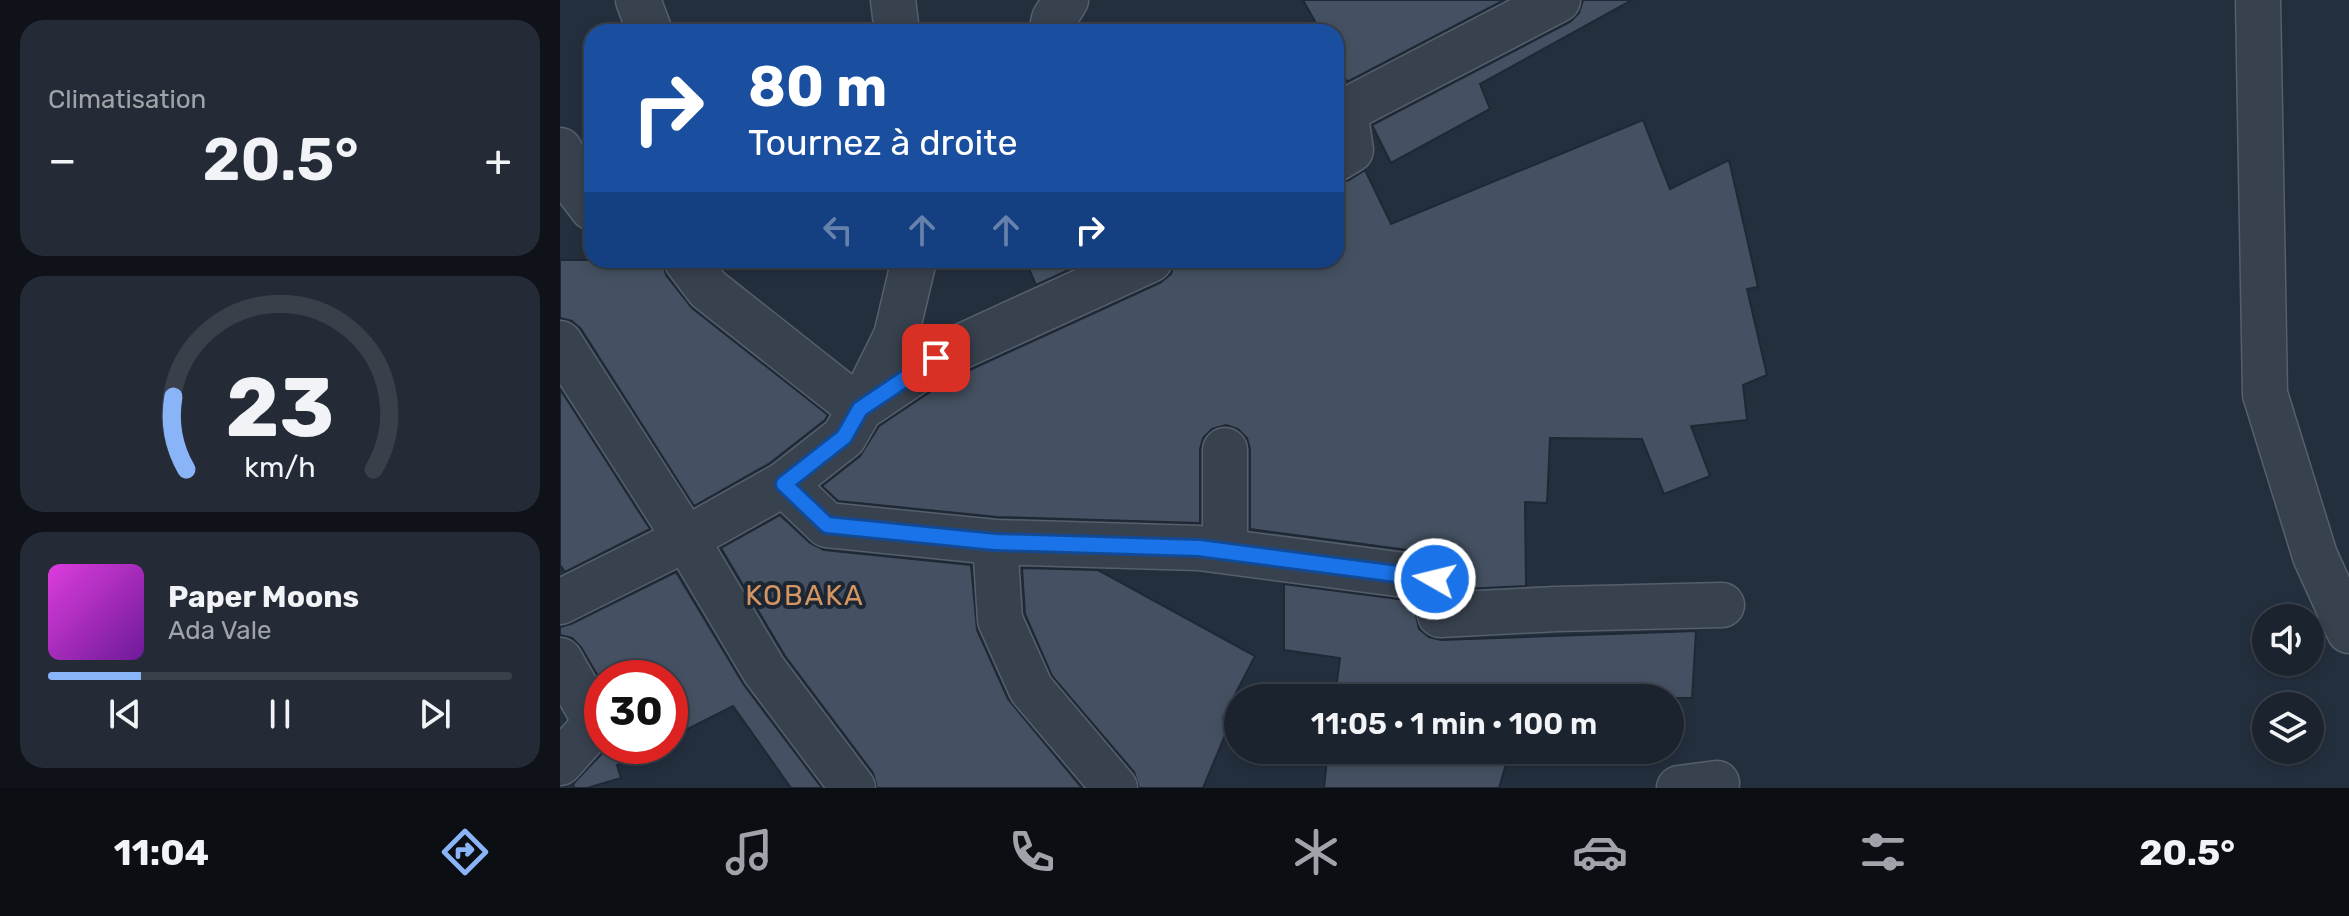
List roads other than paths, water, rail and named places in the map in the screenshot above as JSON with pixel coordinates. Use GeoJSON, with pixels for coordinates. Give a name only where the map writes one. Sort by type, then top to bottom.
{"type":"FeatureCollection","features":[{"type":"Feature","properties":{"kind":"street"},"geometry":{"type":"LineString","coordinates":[[638,0],[647,24]]}},
{"type":"Feature","properties":{"kind":"street"},"geometry":{"type":"LineString","coordinates":[[893,0],[896,24]]}},
{"type":"Feature","properties":{"kind":"street"},"geometry":{"type":"LineString","coordinates":[[1053,24],[1066,0]]}},
{"type":"Feature","properties":{"kind":"street"},"geometry":{"type":"LineString","coordinates":[[1344,154],[1351,150],[1345,111],[1558,0]]}},
{"type":"Feature","properties":{"kind":"street"},"geometry":{"type":"LineString","coordinates":[[2258,0],[2265,394],[2315,556],[2349,631]]}},
{"type":"Feature","properties":{"kind":"street"},"geometry":{"type":"LineString","coordinates":[[560,150],[573,183],[584,197]]}},
{"type":"Feature","properties":{"kind":"street"},"geometry":{"type":"LineString","coordinates":[[692,268],[708,289],[860,409]]}},
{"type":"Feature","properties":{"kind":"street"},"geometry":{"type":"LineString","coordinates":[[564,593],[686,539],[784,484],[844,437],[896,336],[912,268]]}},
{"type":"Feature","properties":{"kind":"street"},"geometry":{"type":"LineString","coordinates":[[860,409],[936,358],[1133,268]]}},
{"type":"Feature","properties":{"kind":"street"},"geometry":{"type":"LineString","coordinates":[[560,343],[686,539],[764,670],[853,788]]}},
{"type":"Feature","properties":{"kind":"street"},"geometry":{"type":"LineString","coordinates":[[1225,450],[1225,551]]}},
{"type":"Feature","properties":{"kind":"street"},"geometry":{"type":"LineString","coordinates":[[784,484],[827,525],[995,542],[1199,548],[1435,579],[1440,615],[1722,605]]}},
{"type":"Feature","properties":{"kind":"street"},"geometry":{"type":"LineString","coordinates":[[995,542],[1000,620],[1031,689],[1115,788]]}},
{"type":"Feature","properties":{"kind":"street"},"geometry":{"type":"LineString","coordinates":[[560,660],[596,723],[560,763]]}},
{"type":"Feature","properties":{"kind":"district","name":"KOBAKA"},"geometry":{"type":"Point","coordinates":[805,595]}}]}
